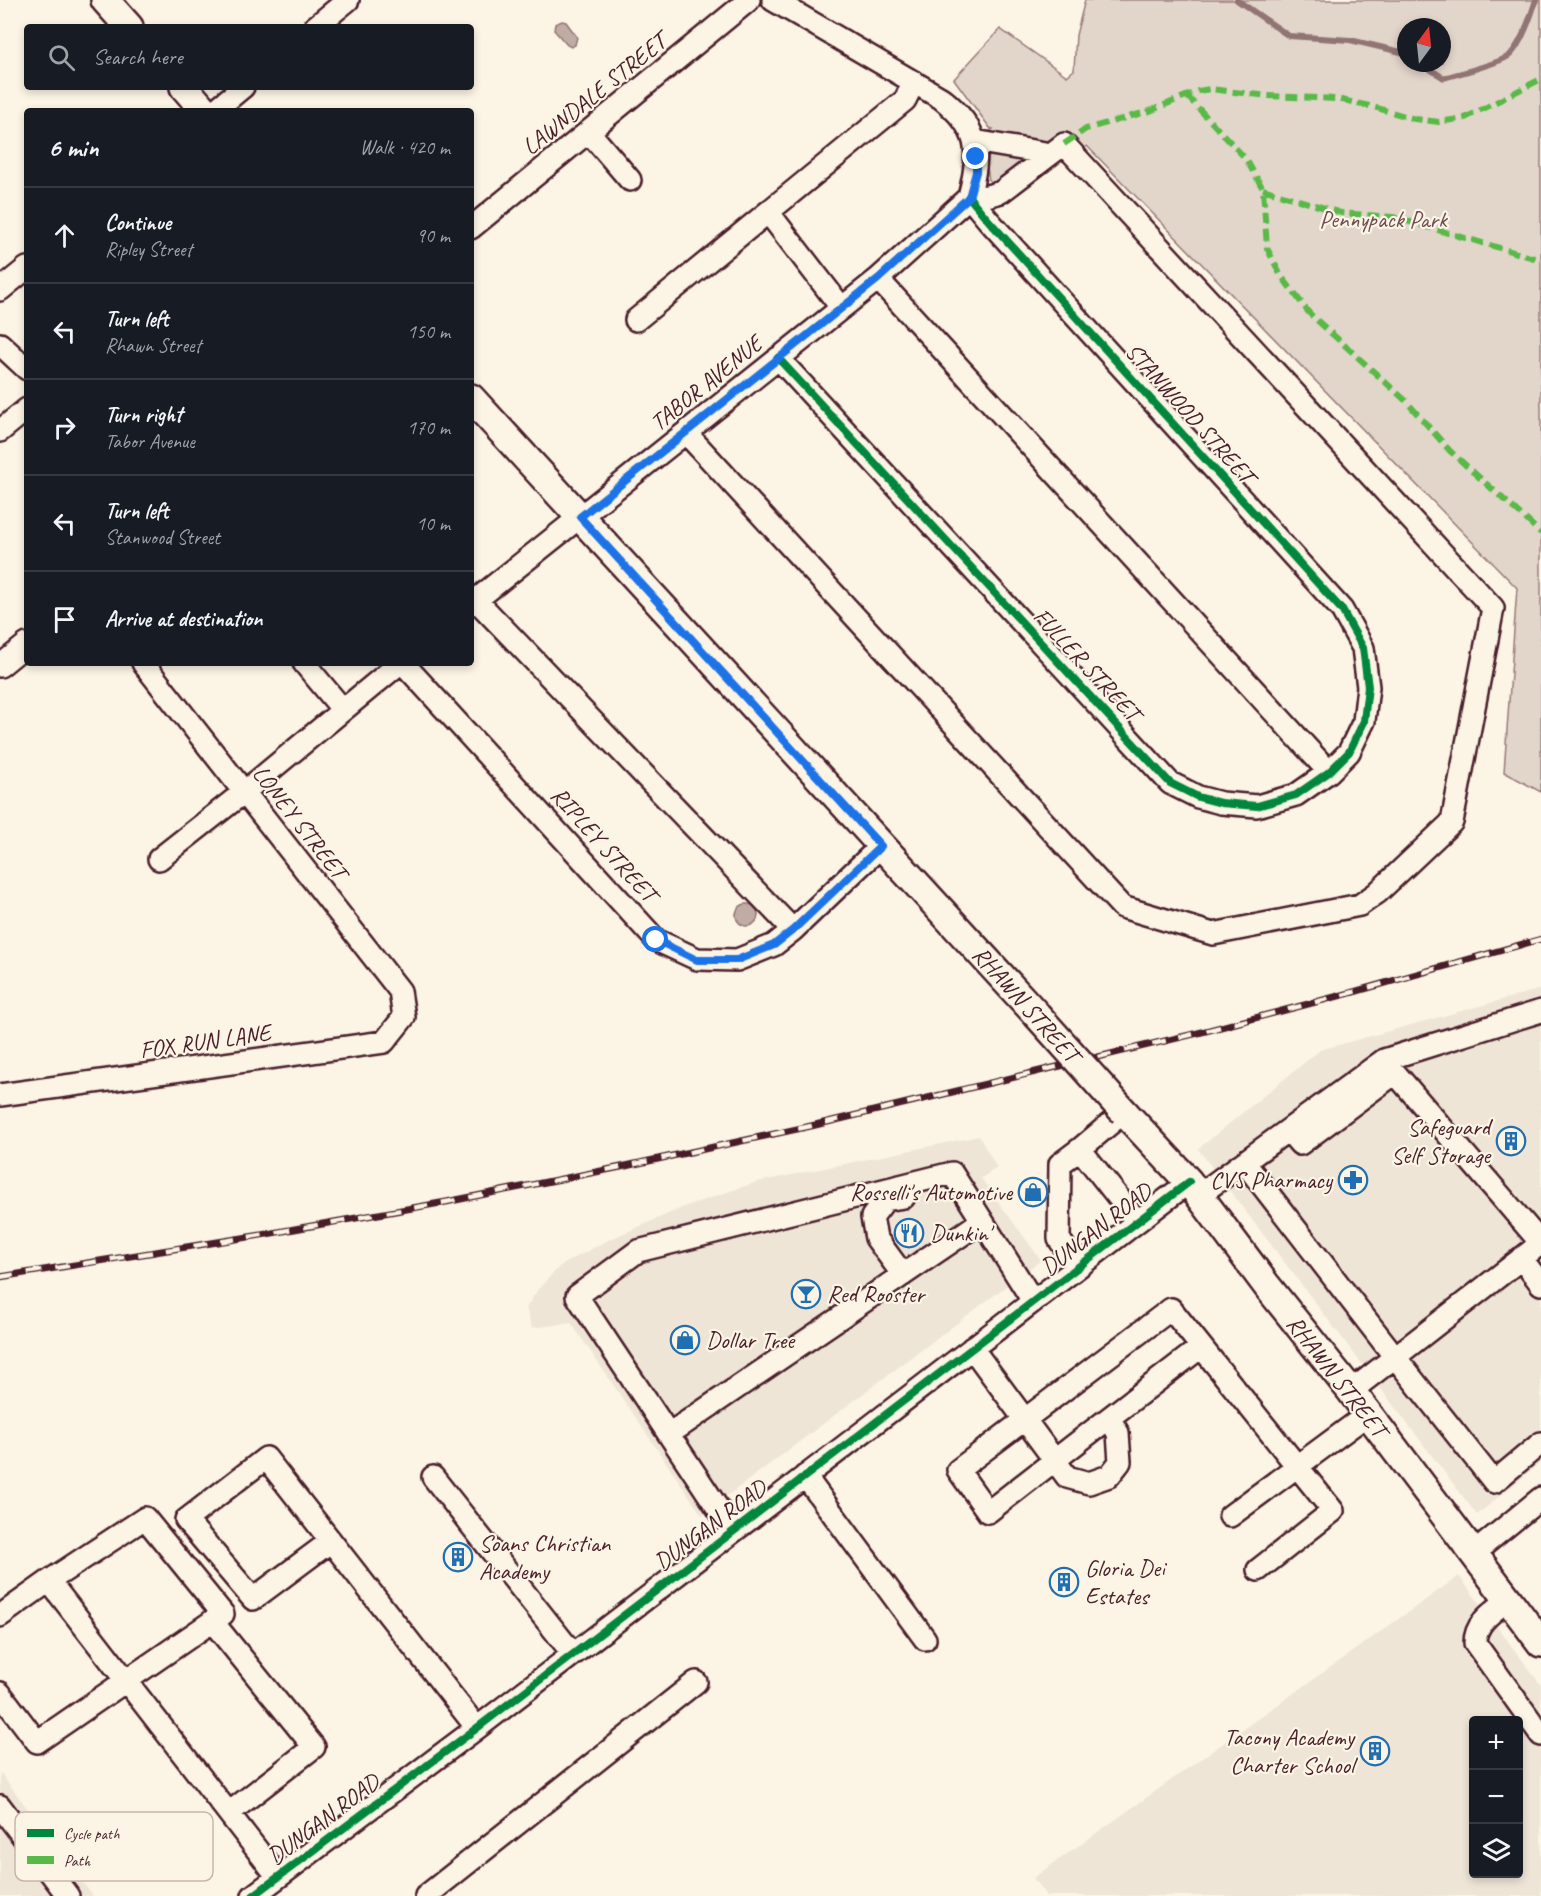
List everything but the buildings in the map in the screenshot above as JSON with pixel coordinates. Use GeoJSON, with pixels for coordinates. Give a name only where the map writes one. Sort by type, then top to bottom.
{"type":"FeatureCollection","features":[{"type":"Feature","properties":{"kind":"main road"},"geometry":{"type":"LineString","coordinates":[[105,0],[126,24]]}},
{"type":"Feature","properties":{"kind":"main road"},"geometry":{"type":"LineString","coordinates":[[187,90],[202,108]]}},
{"type":"Feature","properties":{"kind":"main road","name":"RHAWN STREET"},"geometry":{"type":"LineString","coordinates":[[474,401],[1194,1188],[1541,1643]]}},
{"type":"Feature","properties":{"kind":"street"},"geometry":{"type":"LineString","coordinates":[[319,24],[348,0]]}},
{"type":"Feature","properties":{"kind":"street","name":"LAWNDALE STREET"},"geometry":{"type":"LineString","coordinates":[[474,226],[749,0]]}},
{"type":"Feature","properties":{"kind":"street"},"geometry":{"type":"LineString","coordinates":[[773,0],[914,82],[957,111],[968,124],[974,141],[976,172],[969,197],[1001,192],[1057,149]]}},
{"type":"Feature","properties":{"kind":"street"},"geometry":{"type":"LineString","coordinates":[[636,320],[905,100],[914,82]]}},
{"type":"Feature","properties":{"kind":"street"},"geometry":{"type":"LineString","coordinates":[[218,108],[239,90]]}},
{"type":"Feature","properties":{"kind":"street"},"geometry":{"type":"LineString","coordinates":[[589,132],[630,180]]}},
{"type":"Feature","properties":{"kind":"street"},"geometry":{"type":"LineString","coordinates":[[686,433],[1122,906],[1213,934],[1360,904],[1377,892],[1452,822],[1493,608],[1057,149],[974,141]]}},
{"type":"Feature","properties":{"kind":"street","name":"TABOR AVENUE"},"geometry":{"type":"LineString","coordinates":[[474,602],[878,279],[969,197]]}},
{"type":"Feature","properties":{"kind":"street","name":"STANWOOD STREET"},"geometry":{"type":"LineString","coordinates":[[969,197],[1342,610],[1363,648],[1365,665]]}},
{"type":"Feature","properties":{"kind":"street"},"geometry":{"type":"LineString","coordinates":[[768,212],[841,307]]}},
{"type":"Feature","properties":{"kind":"street"},"geometry":{"type":"LineString","coordinates":[[0,290],[24,270]]}},
{"type":"Feature","properties":{"kind":"street"},"geometry":{"type":"LineString","coordinates":[[878,279],[1329,772]]}},
{"type":"Feature","properties":{"kind":"street"},"geometry":{"type":"LineString","coordinates":[[0,344],[24,366]]}},
{"type":"Feature","properties":{"kind":"street","name":"FULLER STREET"},"geometry":{"type":"LineString","coordinates":[[778,358],[1170,783],[1198,797],[1221,803],[1257,806],[1296,795],[1329,772],[1349,752],[1364,721],[1368,687],[1365,665]]}},
{"type":"Feature","properties":{"kind":"street"},"geometry":{"type":"LineString","coordinates":[[0,431],[24,411]]}},
{"type":"Feature","properties":{"kind":"street"},"geometry":{"type":"LineString","coordinates":[[474,602],[793,930]]}},
{"type":"Feature","properties":{"kind":"street"},"geometry":{"type":"LineString","coordinates":[[0,666],[24,646]]}},
{"type":"Feature","properties":{"kind":"street","name":"LONEY STREET"},"geometry":{"type":"LineString","coordinates":[[145,666],[400,991],[404,1017]]}},
{"type":"Feature","properties":{"kind":"street"},"geometry":{"type":"LineString","coordinates":[[306,666],[343,710]]}},
{"type":"Feature","properties":{"kind":"street"},"geometry":{"type":"LineString","coordinates":[[159,859],[398,666]]}},
{"type":"Feature","properties":{"kind":"street","name":"RIPLEY STREET"},"geometry":{"type":"LineString","coordinates":[[405,666],[656,940],[697,960],[737,960],[774,945],[793,930],[881,846]]}},
{"type":"Feature","properties":{"kind":"street","name":"DUNGAN ROAD"},"geometry":{"type":"LineString","coordinates":[[266,1889],[1137,1221],[1244,1162],[1288,1130],[1389,1066],[1541,1011]]}},
{"type":"Feature","properties":{"kind":"street","name":"FOX RUN LANE"},"geometry":{"type":"LineString","coordinates":[[0,1095],[384,1042],[404,1017]]}},
{"type":"Feature","properties":{"kind":"street"},"geometry":{"type":"LineString","coordinates":[[1351,1391],[1541,1243],[1389,1066]]}},
{"type":"Feature","properties":{"kind":"street"},"geometry":{"type":"LineString","coordinates":[[1078,1267],[1059,1239],[1060,1164],[1124,1112]]}},
{"type":"Feature","properties":{"kind":"street"},"geometry":{"type":"LineString","coordinates":[[1080,1149],[1137,1221]]}},
{"type":"Feature","properties":{"kind":"street"},"geometry":{"type":"LineString","coordinates":[[1244,1162],[1490,1477]]}},
{"type":"Feature","properties":{"kind":"street"},"geometry":{"type":"LineString","coordinates":[[733,1531],[577,1296],[638,1251],[952,1173],[978,1224]]}},
{"type":"Feature","properties":{"kind":"street"},"geometry":{"type":"LineString","coordinates":[[903,1275],[876,1238],[872,1216],[885,1200],[954,1188],[1033,1302]]}},
{"type":"Feature","properties":{"kind":"street"},"geometry":{"type":"LineString","coordinates":[[669,1434],[978,1224]]}},
{"type":"Feature","properties":{"kind":"street"},"geometry":{"type":"LineString","coordinates":[[1521,1258],[1541,1284]]}},
{"type":"Feature","properties":{"kind":"street"},"geometry":{"type":"LineString","coordinates":[[1202,1347],[988,1512],[958,1470],[1171,1309],[1202,1347],[1333,1511],[1258,1570]]}},
{"type":"Feature","properties":{"kind":"street"},"geometry":{"type":"LineString","coordinates":[[972,1348],[1067,1477],[1089,1483],[1108,1476],[1120,1462],[1118,1433],[1109,1418]]}},
{"type":"Feature","properties":{"kind":"street"},"geometry":{"type":"LineString","coordinates":[[1230,1516],[1368,1414]]}},
{"type":"Feature","properties":{"kind":"street"},"geometry":{"type":"LineString","coordinates":[[1490,1477],[1541,1429]]}},
{"type":"Feature","properties":{"kind":"street"},"geometry":{"type":"LineString","coordinates":[[1490,1477],[1541,1443]]}},
{"type":"Feature","properties":{"kind":"street"},"geometry":{"type":"LineString","coordinates":[[331,1541],[253,1599],[186,1520],[266,1458],[331,1541],[477,1728]]}},
{"type":"Feature","properties":{"kind":"street"},"geometry":{"type":"LineString","coordinates":[[806,1476],[925,1639]]}},
{"type":"Feature","properties":{"kind":"street"},"geometry":{"type":"LineString","coordinates":[[433,1477],[573,1654]]}},
{"type":"Feature","properties":{"kind":"street"},"geometry":{"type":"LineString","coordinates":[[1474,1553],[1541,1498]]}},
{"type":"Feature","properties":{"kind":"street"},"geometry":{"type":"LineString","coordinates":[[0,1616],[145,1518],[223,1614],[37,1742],[0,1693]]}},
{"type":"Feature","properties":{"kind":"street"},"geometry":{"type":"LineString","coordinates":[[49,1581],[229,1813],[266,1889]]}},
{"type":"Feature","properties":{"kind":"street"},"geometry":{"type":"LineString","coordinates":[[1509,1599],[1486,1618],[1475,1635],[1475,1643],[1541,1735]]}},
{"type":"Feature","properties":{"kind":"street"},"geometry":{"type":"LineString","coordinates":[[212,1622],[314,1747],[229,1813]]}},
{"type":"Feature","properties":{"kind":"street"},"geometry":{"type":"LineString","coordinates":[[426,1896],[696,1682]]}},
{"type":"Feature","properties":{"kind":"street"},"geometry":{"type":"LineString","coordinates":[[0,1806],[15,1826]]}},
{"type":"Feature","properties":{"kind":"street"},"geometry":{"type":"LineString","coordinates":[[57,1881],[68,1896]]}},
{"type":"Feature","properties":{"kind":"shaded area"},"geometry":{"type":"Polygon","coordinates":[[[566,22],[577,37],[575,45],[571,47],[554,30],[555,24],[566,22]]]}},
{"type":"Feature","properties":{"kind":"shaded area"},"geometry":{"type":"Polygon","coordinates":[[[747,904],[755,907],[758,915],[755,923],[747,926],[739,923],[736,915],[739,907],[747,904]]]}},
{"type":"Feature","properties":{"kind":"shaded area"},"geometry":{"type":"Polygon","coordinates":[[[1541,989],[1541,1462],[1477,1515],[1198,1149],[1320,1050],[1541,989]]]}},
{"type":"Feature","properties":{"kind":"shaded area"},"geometry":{"type":"Polygon","coordinates":[[[979,1136],[997,1168],[981,1178],[1041,1260],[702,1515],[571,1323],[532,1328],[526,1308],[538,1289],[560,1266],[604,1242],[686,1206],[757,1182],[979,1136]]]}},
{"type":"Feature","properties":{"kind":"shaded area"},"geometry":{"type":"Polygon","coordinates":[[[1459,1576],[1541,1685],[1541,1896],[1046,1896],[1033,1878],[1459,1576]]]}},
{"type":"Feature","properties":{"kind":"shaded area"},"geometry":{"type":"Polygon","coordinates":[[[0,1772],[30,1812],[15,1812],[15,1881],[82,1881],[93,1896],[0,1896],[0,1772]]]}},
{"type":"Feature","properties":{"kind":"green space","name":"Pennypack Park"},"geometry":{"type":"Polygon","coordinates":[[[1085,0],[1541,0],[1541,792],[1504,772],[1517,588],[1087,146],[1082,151],[1063,133],[996,185],[989,180],[982,136],[993,129],[954,79],[1000,29],[1067,76],[1074,70],[1076,35],[1085,0]]]}},
{"type":"Feature","properties":{"kind":"waterway"},"geometry":{"type":"LineString","coordinates":[[1237,0],[1289,36],[1350,40],[1397,51]]}},
{"type":"Feature","properties":{"kind":"waterway"},"geometry":{"type":"LineString","coordinates":[[1434,72],[1444,78],[1489,65],[1510,55],[1522,37],[1536,0]]}},
{"type":"Feature","properties":{"kind":"railway"},"geometry":{"type":"LineString","coordinates":[[0,1277],[261,1235],[446,1202],[811,1126],[1198,1033],[1541,939]]}},
{"type":"Feature","properties":{"kind":"marked path"},"geometry":{"type":"LineString","coordinates":[[1064,144],[1086,129],[1150,111],[1198,91],[1210,89],[1268,96],[1337,99],[1415,119],[1439,122],[1465,118],[1541,79]]}},
{"type":"Feature","properties":{"kind":"marked path"},"geometry":{"type":"LineString","coordinates":[[1186,95],[1246,159],[1263,189],[1267,248],[1280,274],[1309,313],[1405,400],[1450,451],[1541,533]]}},
{"type":"Feature","properties":{"kind":"marked path"},"geometry":{"type":"LineString","coordinates":[[1263,189],[1341,213],[1393,217],[1541,260]]}},
{"type":"Feature","properties":{"kind":"cycle path"},"geometry":{"type":"LineString","coordinates":[[778,358],[1170,783],[1198,797],[1221,803],[1257,806],[1296,795],[1329,772],[1349,752],[1364,721],[1368,687],[1363,648],[1342,610],[969,197]]}},
{"type":"Feature","properties":{"kind":"cycle path"},"geometry":{"type":"LineString","coordinates":[[253,1896],[477,1728],[1189,1182]]}},
{"type":"Feature","properties":{"kind":"place","name":"Safeguard Self Storage"},"geometry":{"type":"Point","coordinates":[1511,1141]}},
{"type":"Feature","properties":{"kind":"place","name":"CVS Pharmacy"},"geometry":{"type":"Point","coordinates":[1353,1180]}},
{"type":"Feature","properties":{"kind":"place","name":"Rosselli's Automotive"},"geometry":{"type":"Point","coordinates":[1033,1192]}},
{"type":"Feature","properties":{"kind":"place","name":"Dunkin'"},"geometry":{"type":"Point","coordinates":[909,1233]}},
{"type":"Feature","properties":{"kind":"place","name":"Red Rooster"},"geometry":{"type":"Point","coordinates":[806,1294]}},
{"type":"Feature","properties":{"kind":"place","name":"Dollar Tree"},"geometry":{"type":"Point","coordinates":[685,1340]}},
{"type":"Feature","properties":{"kind":"place","name":"Soans Christian Academy"},"geometry":{"type":"Point","coordinates":[458,1557]}},
{"type":"Feature","properties":{"kind":"place","name":"Gloria Dei Estates"},"geometry":{"type":"Point","coordinates":[1064,1582]}},
{"type":"Feature","properties":{"kind":"place","name":"Tacony Academy Charter School"},"geometry":{"type":"Point","coordinates":[1375,1751]}},
{"type":"Feature","properties":{"kind":"route"},"geometry":{"type":"LineString","coordinates":[[656,940],[697,960],[737,960],[774,945],[793,930],[881,846],[580,517],[878,279],[969,197],[976,172],[976,157]]}}]}
